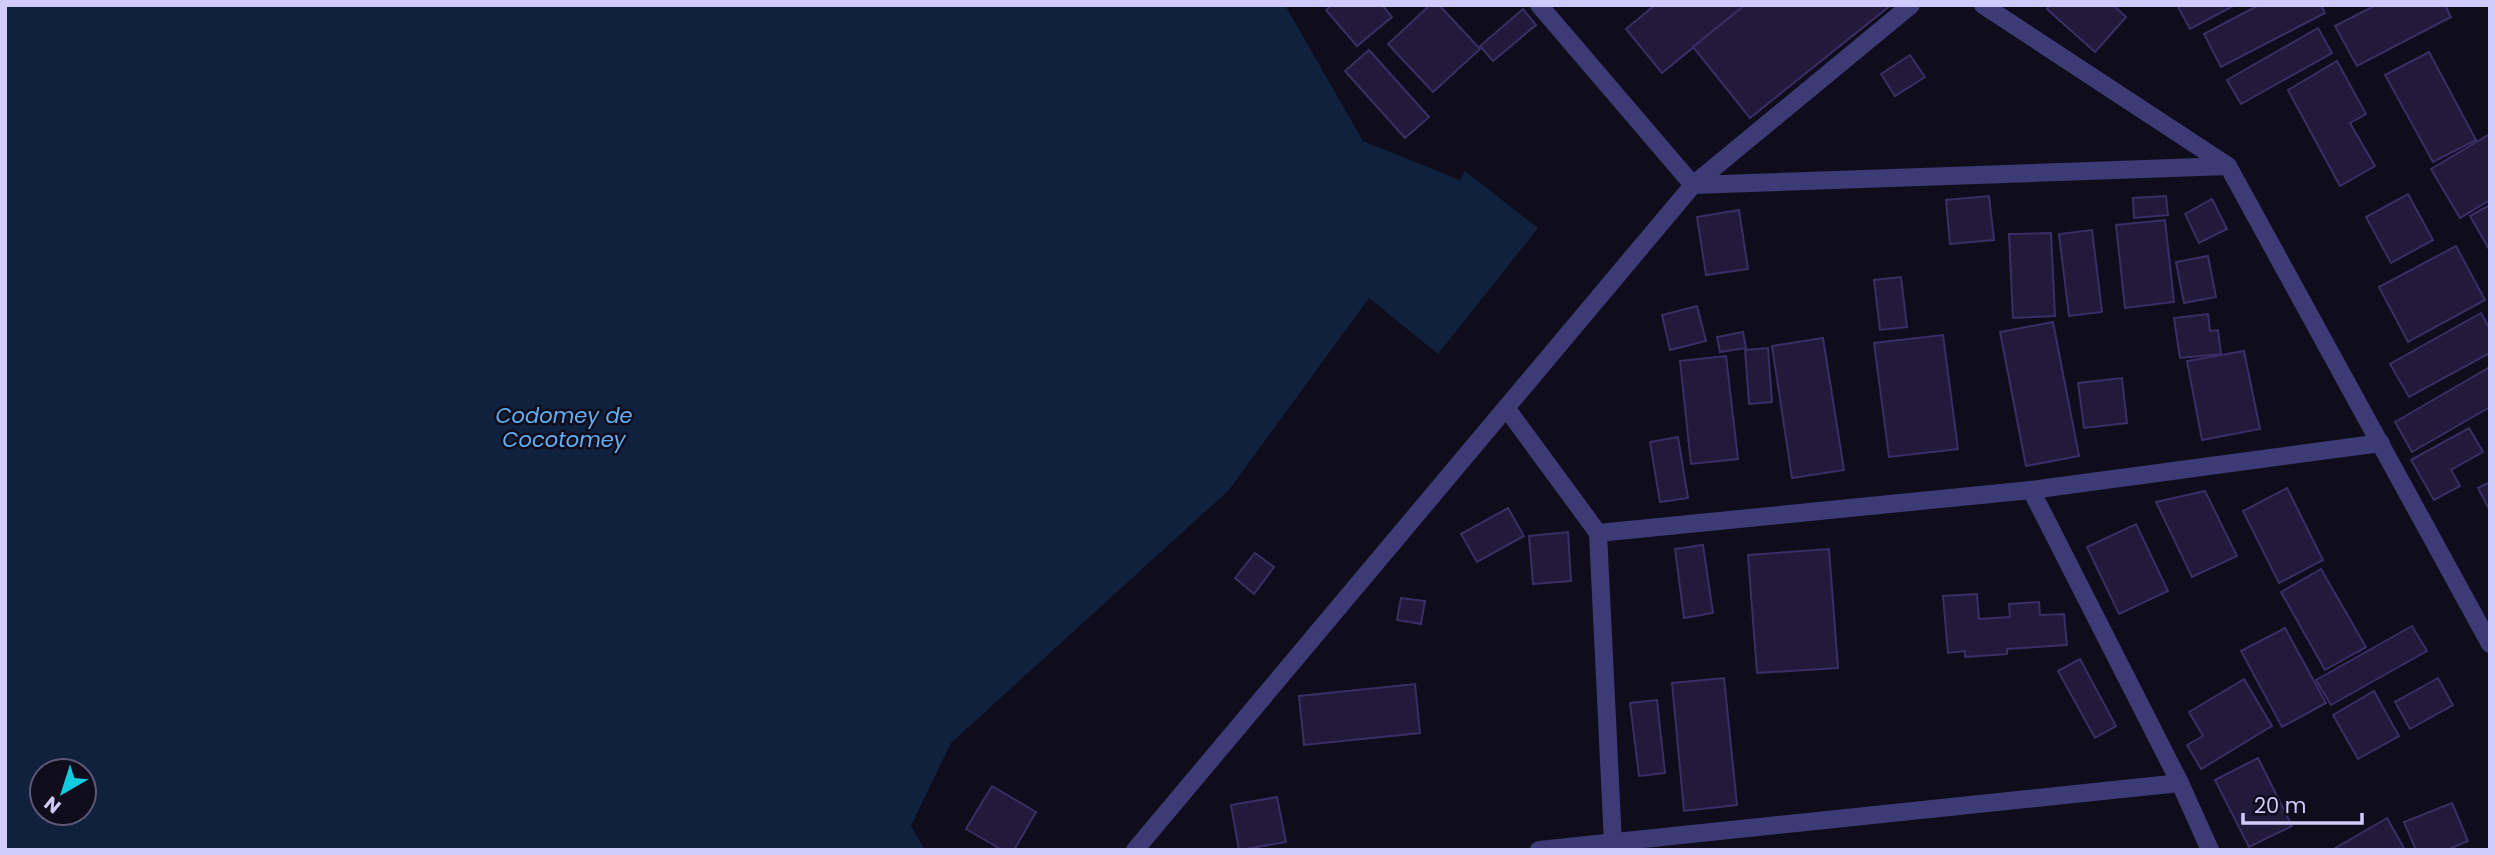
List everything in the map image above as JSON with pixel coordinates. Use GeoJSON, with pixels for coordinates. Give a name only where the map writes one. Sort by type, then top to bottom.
{"type":"FeatureCollection","features":[{"type":"Feature","properties":{"kind":"street"},"geometry":{"type":"LineString","coordinates":[[1539,5],[1693,185]]}},
{"type":"Feature","properties":{"kind":"street"},"geometry":{"type":"LineString","coordinates":[[1135,850],[1693,185],[1910,5]]}},
{"type":"Feature","properties":{"kind":"street"},"geometry":{"type":"LineString","coordinates":[[1988,7],[2228,166],[2490,644]]}},
{"type":"Feature","properties":{"kind":"street"},"geometry":{"type":"LineString","coordinates":[[1693,185],[2228,166]]}},
{"type":"Feature","properties":{"kind":"street"},"geometry":{"type":"LineString","coordinates":[[1507,409],[1598,533],[1613,843]]}},
{"type":"Feature","properties":{"kind":"street"},"geometry":{"type":"LineString","coordinates":[[1598,533],[2031,490],[2381,443]]}},
{"type":"Feature","properties":{"kind":"street"},"geometry":{"type":"LineString","coordinates":[[2031,490],[2180,783],[2210,850]]}},
{"type":"Feature","properties":{"kind":"street"},"geometry":{"type":"LineString","coordinates":[[1539,850],[2180,783]]}},
{"type":"Feature","properties":{"kind":"water","name":"Codomey de Cocotomey"},"geometry":{"type":"Polygon","coordinates":[[[5,5],[1285,5],[1363,141],[1460,180],[1465,171],[1538,228],[1438,354],[1369,298],[1229,490],[951,743],[911,826],[925,850],[5,850],[5,5]]]}},
{"type":"Feature","properties":{"kind":"building"},"geometry":{"type":"Polygon","coordinates":[[[1332,5],[1382,5],[1392,17],[1357,46],[1326,10],[1332,5]]]}},
{"type":"Feature","properties":{"kind":"building"},"geometry":{"type":"Polygon","coordinates":[[[1430,5],[1439,5],[1480,49],[1433,92],[1388,44],[1430,5]]]}},
{"type":"Feature","properties":{"kind":"building"},"geometry":{"type":"Polygon","coordinates":[[[1655,5],[1745,5],[1662,73],[1626,29],[1655,5]]]}},
{"type":"Feature","properties":{"kind":"building"},"geometry":{"type":"Polygon","coordinates":[[[1745,5],[1891,5],[1750,118],[1693,47],[1745,5]]]}},
{"type":"Feature","properties":{"kind":"building"},"geometry":{"type":"Polygon","coordinates":[[[2050,5],[2113,5],[2126,17],[2095,52],[2047,9],[2050,5]]]}},
{"type":"Feature","properties":{"kind":"building"},"geometry":{"type":"Polygon","coordinates":[[[2177,5],[2235,5],[2190,29],[2177,5]]]}},
{"type":"Feature","properties":{"kind":"building"},"geometry":{"type":"Polygon","coordinates":[[[2259,5],[2321,5],[2325,13],[2221,67],[2204,34],[2259,5]]]}},
{"type":"Feature","properties":{"kind":"building"},"geometry":{"type":"Polygon","coordinates":[[[2376,5],[2445,5],[2451,17],[2357,66],[2335,26],[2376,5]]]}},
{"type":"Feature","properties":{"kind":"building"},"geometry":{"type":"Polygon","coordinates":[[[1523,9],[1536,25],[1493,61],[1480,46],[1523,9]]]}},
{"type":"Feature","properties":{"kind":"building"},"geometry":{"type":"Polygon","coordinates":[[[2318,28],[2332,53],[2241,104],[2227,80],[2318,28]]]}},
{"type":"Feature","properties":{"kind":"building"},"geometry":{"type":"Polygon","coordinates":[[[1369,50],[1429,117],[1405,138],[1345,71],[1369,50]]]}},
{"type":"Feature","properties":{"kind":"building"},"geometry":{"type":"Polygon","coordinates":[[[2429,52],[2476,140],[2433,162],[2385,75],[2429,52]]]}},
{"type":"Feature","properties":{"kind":"building"},"geometry":{"type":"Polygon","coordinates":[[[1910,55],[1925,77],[1895,96],[1881,74],[1910,55]]]}},
{"type":"Feature","properties":{"kind":"building"},"geometry":{"type":"Polygon","coordinates":[[[2337,61],[2366,114],[2350,123],[2375,166],[2340,186],[2288,90],[2337,61]]]}},
{"type":"Feature","properties":{"kind":"building"},"geometry":{"type":"Polygon","coordinates":[[[2490,134],[2490,200],[2460,218],[2431,169],[2490,134]]]}},
{"type":"Feature","properties":{"kind":"building"},"geometry":{"type":"Polygon","coordinates":[[[2408,194],[2433,240],[2391,263],[2366,217],[2408,194]]]}},
{"type":"Feature","properties":{"kind":"building"},"geometry":{"type":"Polygon","coordinates":[[[1989,196],[1994,240],[1950,244],[1946,200],[1989,196]]]}},
{"type":"Feature","properties":{"kind":"building"},"geometry":{"type":"Polygon","coordinates":[[[2166,196],[2168,215],[2134,218],[2133,198],[2166,196]]]}},
{"type":"Feature","properties":{"kind":"building"},"geometry":{"type":"Polygon","coordinates":[[[2212,199],[2227,229],[2199,243],[2185,214],[2212,199]]]}},
{"type":"Feature","properties":{"kind":"building"},"geometry":{"type":"Polygon","coordinates":[[[2490,205],[2490,251],[2470,216],[2490,205]]]}},
{"type":"Feature","properties":{"kind":"building"},"geometry":{"type":"Polygon","coordinates":[[[1739,210],[1748,269],[1706,275],[1697,217],[1739,210]]]}},
{"type":"Feature","properties":{"kind":"building"},"geometry":{"type":"Polygon","coordinates":[[[2165,220],[2174,302],[2125,308],[2116,225],[2165,220]]]}},
{"type":"Feature","properties":{"kind":"building"},"geometry":{"type":"Polygon","coordinates":[[[2092,230],[2102,312],[2069,316],[2059,234],[2092,230]]]}},
{"type":"Feature","properties":{"kind":"building"},"geometry":{"type":"Polygon","coordinates":[[[2051,233],[2055,316],[2013,318],[2009,234],[2051,233]]]}},
{"type":"Feature","properties":{"kind":"building"},"geometry":{"type":"Polygon","coordinates":[[[2456,246],[2485,300],[2408,342],[2379,287],[2456,246]]]}},
{"type":"Feature","properties":{"kind":"building"},"geometry":{"type":"Polygon","coordinates":[[[2208,256],[2216,297],[2184,303],[2176,262],[2208,256]]]}},
{"type":"Feature","properties":{"kind":"building"},"geometry":{"type":"Polygon","coordinates":[[[1901,277],[1907,327],[1880,330],[1874,280],[1901,277]]]}},
{"type":"Feature","properties":{"kind":"building"},"geometry":{"type":"Polygon","coordinates":[[[1697,306],[1706,341],[1670,350],[1662,315],[1697,306]]]}},
{"type":"Feature","properties":{"kind":"building"},"geometry":{"type":"Polygon","coordinates":[[[2481,313],[2490,329],[2490,353],[2409,397],[2390,364],[2481,313]]]}},
{"type":"Feature","properties":{"kind":"building"},"geometry":{"type":"Polygon","coordinates":[[[2208,314],[2210,331],[2218,330],[2221,354],[2180,358],[2174,318],[2208,314]]]}},
{"type":"Feature","properties":{"kind":"building"},"geometry":{"type":"Polygon","coordinates":[[[2053,322],[2079,456],[2026,466],[2000,332],[2053,322]]]}},
{"type":"Feature","properties":{"kind":"building"},"geometry":{"type":"Polygon","coordinates":[[[1743,332],[1746,348],[1720,352],[1717,337],[1743,332]]]}},
{"type":"Feature","properties":{"kind":"building"},"geometry":{"type":"Polygon","coordinates":[[[1943,335],[1958,449],[1889,457],[1874,343],[1943,335]]]}},
{"type":"Feature","properties":{"kind":"building"},"geometry":{"type":"Polygon","coordinates":[[[1823,338],[1844,470],[1792,478],[1772,346],[1823,338]]]}},
{"type":"Feature","properties":{"kind":"building"},"geometry":{"type":"Polygon","coordinates":[[[1768,348],[1772,402],[1749,404],[1745,350],[1768,348]]]}},
{"type":"Feature","properties":{"kind":"building"},"geometry":{"type":"Polygon","coordinates":[[[2244,351],[2260,429],[2202,440],[2187,361],[2244,351]]]}},
{"type":"Feature","properties":{"kind":"building"},"geometry":{"type":"Polygon","coordinates":[[[1726,356],[1738,459],[1691,464],[1680,361],[1726,356]]]}},
{"type":"Feature","properties":{"kind":"building"},"geometry":{"type":"Polygon","coordinates":[[[2490,367],[2490,407],[2412,452],[2395,422],[2490,367]]]}},
{"type":"Feature","properties":{"kind":"building"},"geometry":{"type":"Polygon","coordinates":[[[2122,378],[2127,423],[2084,428],[2078,383],[2122,378]]]}},
{"type":"Feature","properties":{"kind":"building"},"geometry":{"type":"Polygon","coordinates":[[[2469,428],[2483,452],[2451,470],[2460,486],[2434,500],[2411,460],[2469,428]]]}},
{"type":"Feature","properties":{"kind":"building"},"geometry":{"type":"Polygon","coordinates":[[[1678,437],[1688,498],[1660,502],[1650,442],[1678,437]]]}},
{"type":"Feature","properties":{"kind":"building"},"geometry":{"type":"Polygon","coordinates":[[[2490,482],[2490,511],[2478,488],[2490,482]]]}},
{"type":"Feature","properties":{"kind":"building"},"geometry":{"type":"Polygon","coordinates":[[[2287,488],[2323,560],[2279,583],[2243,511],[2287,488]]]}},
{"type":"Feature","properties":{"kind":"building"},"geometry":{"type":"Polygon","coordinates":[[[2205,491],[2237,556],[2192,577],[2156,502],[2205,491]]]}},
{"type":"Feature","properties":{"kind":"building"},"geometry":{"type":"Polygon","coordinates":[[[1508,508],[1524,536],[1477,562],[1461,534],[1508,508]]]}},
{"type":"Feature","properties":{"kind":"building"},"geometry":{"type":"Polygon","coordinates":[[[2136,524],[2168,591],[2119,614],[2087,547],[2136,524]]]}},
{"type":"Feature","properties":{"kind":"building"},"geometry":{"type":"Polygon","coordinates":[[[1568,532],[1571,581],[1533,584],[1529,536],[1568,532]]]}},
{"type":"Feature","properties":{"kind":"building"},"geometry":{"type":"Polygon","coordinates":[[[1703,545],[1713,613],[1684,618],[1675,549],[1703,545]]]}},
{"type":"Feature","properties":{"kind":"building"},"geometry":{"type":"Polygon","coordinates":[[[1829,549],[1838,668],[1757,673],[1748,555],[1829,549]]]}},
{"type":"Feature","properties":{"kind":"building"},"geometry":{"type":"Polygon","coordinates":[[[1255,553],[1274,567],[1254,594],[1235,578],[1255,553]]]}},
{"type":"Feature","properties":{"kind":"building"},"geometry":{"type":"Polygon","coordinates":[[[2321,569],[2366,647],[2325,670],[2281,592],[2321,569]]]}},
{"type":"Feature","properties":{"kind":"building"},"geometry":{"type":"Polygon","coordinates":[[[1977,594],[1979,619],[2010,617],[2009,604],[2039,602],[2040,615],[2064,614],[2067,645],[2007,649],[2007,654],[1965,657],[1965,651],[1948,653],[1943,596],[1977,594]]]}},
{"type":"Feature","properties":{"kind":"building"},"geometry":{"type":"Polygon","coordinates":[[[1401,598],[1425,601],[1421,624],[1397,620],[1401,598]]]}},
{"type":"Feature","properties":{"kind":"building"},"geometry":{"type":"Polygon","coordinates":[[[2412,626],[2427,651],[2331,705],[2316,680],[2412,626]]]}},
{"type":"Feature","properties":{"kind":"building"},"geometry":{"type":"Polygon","coordinates":[[[2285,628],[2326,703],[2282,727],[2241,651],[2285,628]]]}},
{"type":"Feature","properties":{"kind":"building"},"geometry":{"type":"Polygon","coordinates":[[[2080,659],[2116,726],[2095,738],[2058,671],[2080,659]]]}},
{"type":"Feature","properties":{"kind":"building"},"geometry":{"type":"Polygon","coordinates":[[[1724,678],[1737,805],[1684,811],[1672,683],[1724,678]]]}},
{"type":"Feature","properties":{"kind":"building"},"geometry":{"type":"Polygon","coordinates":[[[2438,678],[2453,705],[2410,729],[2395,702],[2438,678]]]}},
{"type":"Feature","properties":{"kind":"building"},"geometry":{"type":"Polygon","coordinates":[[[2244,679],[2272,726],[2201,769],[2187,745],[2203,736],[2189,712],[2244,679]]]}},
{"type":"Feature","properties":{"kind":"building"},"geometry":{"type":"Polygon","coordinates":[[[1415,684],[1420,733],[1304,745],[1299,696],[1415,684]]]}},
{"type":"Feature","properties":{"kind":"building"},"geometry":{"type":"Polygon","coordinates":[[[2374,691],[2399,736],[2358,759],[2333,715],[2374,691]]]}},
{"type":"Feature","properties":{"kind":"building"},"geometry":{"type":"Polygon","coordinates":[[[1657,700],[1665,773],[1639,776],[1630,703],[1657,700]]]}},
{"type":"Feature","properties":{"kind":"building"},"geometry":{"type":"Polygon","coordinates":[[[2258,758],[2292,826],[2249,847],[2215,780],[2258,758]]]}},
{"type":"Feature","properties":{"kind":"building"},"geometry":{"type":"Polygon","coordinates":[[[992,786],[1036,812],[1014,850],[1002,850],[966,829],[992,786]]]}},
{"type":"Feature","properties":{"kind":"building"},"geometry":{"type":"Polygon","coordinates":[[[1277,797],[1286,842],[1239,850],[1231,805],[1277,797]]]}},
{"type":"Feature","properties":{"kind":"building"},"geometry":{"type":"Polygon","coordinates":[[[2452,803],[2468,841],[2447,850],[2416,850],[2404,822],[2452,803]]]}},
{"type":"Feature","properties":{"kind":"building"},"geometry":{"type":"Polygon","coordinates":[[[2387,818],[2405,850],[2332,850],[2387,818]]]}}]}
